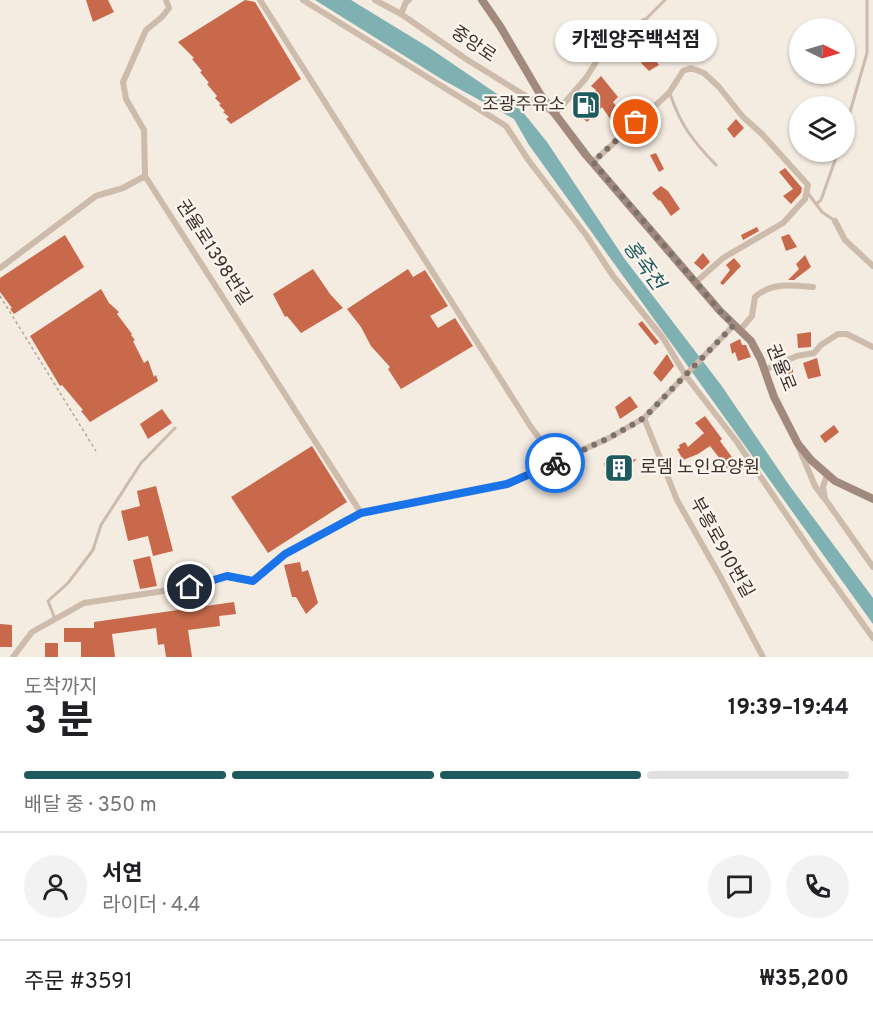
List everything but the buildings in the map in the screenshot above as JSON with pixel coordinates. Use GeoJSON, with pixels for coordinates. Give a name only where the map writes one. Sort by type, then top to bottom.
{"type":"FeatureCollection","features":[{"type":"Feature","properties":{"kind":"main road","name":"권율로"},"geometry":{"type":"LineString","coordinates":[[482,0],[540,94],[555,114],[593,162],[753,345],[774,397],[798,444],[827,475],[844,486],[873,499]]}},
{"type":"Feature","properties":{"kind":"street"},"geometry":{"type":"LineString","coordinates":[[0,268],[96,196],[123,188],[145,176],[144,130],[126,99],[123,82],[146,30],[169,8],[166,0]]}},
{"type":"Feature","properties":{"kind":"street"},"geometry":{"type":"LineString","coordinates":[[260,0],[531,426],[557,462]]}},
{"type":"Feature","properties":{"kind":"street"},"geometry":{"type":"LineString","coordinates":[[303,0],[506,126],[613,276],[663,338],[686,376],[737,442],[873,638]]}},
{"type":"Feature","properties":{"kind":"street","name":"중앙로"},"geometry":{"type":"LineString","coordinates":[[375,0],[401,14],[466,59],[555,114]]}},
{"type":"Feature","properties":{"kind":"street"},"geometry":{"type":"LineString","coordinates":[[401,14],[409,0]]}},
{"type":"Feature","properties":{"kind":"street"},"geometry":{"type":"LineString","coordinates":[[555,114],[586,78],[609,41],[637,28],[644,21]]}},
{"type":"Feature","properties":{"kind":"street"},"geometry":{"type":"LineString","coordinates":[[593,162],[669,93],[683,71],[691,68],[704,73],[719,87],[743,117],[790,164],[808,185],[806,199],[783,223],[723,258],[696,282]]}},
{"type":"Feature","properties":{"kind":"street","name":"권율로1398번길"},"geometry":{"type":"LineString","coordinates":[[145,176],[361,513]]}},
{"type":"Feature","properties":{"kind":"street"},"geometry":{"type":"LineString","coordinates":[[835,221],[845,240],[873,266]]}},
{"type":"Feature","properties":{"kind":"street"},"geometry":{"type":"LineString","coordinates":[[13,657],[32,632],[84,603],[190,587],[227,576],[253,581],[285,554],[361,513],[507,484],[609,438],[644,418],[708,353],[752,316],[755,297],[767,288],[785,285],[813,287]]}},
{"type":"Feature","properties":{"kind":"street"},"geometry":{"type":"LineString","coordinates":[[764,370],[797,356],[814,354],[821,345],[838,334],[847,334],[873,347]]}},
{"type":"Feature","properties":{"kind":"street"},"geometry":{"type":"LineString","coordinates":[[863,341],[872,338]]}},
{"type":"Feature","properties":{"kind":"street","name":"부흥로910번길"},"geometry":{"type":"LineString","coordinates":[[644,418],[676,500],[763,657]]}},
{"type":"Feature","properties":{"kind":"street"},"geometry":{"type":"LineString","coordinates":[[798,444],[813,481],[873,567]]}},
{"type":"Feature","properties":{"kind":"street"},"geometry":{"type":"LineString","coordinates":[[825,499],[823,488],[827,475]]}},
{"type":"Feature","properties":{"kind":"lane"},"geometry":{"type":"LineString","coordinates":[[644,21],[665,0]]}},
{"type":"Feature","properties":{"kind":"lane"},"geometry":{"type":"LineString","coordinates":[[855,96],[867,52],[867,0]]}},
{"type":"Feature","properties":{"kind":"lane"},"geometry":{"type":"LineString","coordinates":[[669,93],[683,125],[693,140],[716,165]]}},
{"type":"Feature","properties":{"kind":"lane"},"geometry":{"type":"LineString","coordinates":[[816,204],[821,200],[834,162]]}},
{"type":"Feature","properties":{"kind":"lane"},"geometry":{"type":"LineString","coordinates":[[807,191],[822,212],[835,221]]}},
{"type":"Feature","properties":{"kind":"lane"},"geometry":{"type":"LineString","coordinates":[[55,619],[48,601],[68,583],[93,550],[101,525],[141,463],[175,428]]}},
{"type":"Feature","properties":{"kind":"path"},"geometry":{"type":"LineString","coordinates":[[0,296],[96,451]]}},
{"type":"Feature","properties":{"kind":"water"},"geometry":{"type":"Polygon","coordinates":[[[315,0],[351,0],[428,47],[522,111],[547,142],[624,258],[721,385],[789,485],[873,598],[873,624],[529,145],[514,119],[443,80],[315,0]]]}},
{"type":"Feature","properties":{"kind":"way so far"},"geometry":{"type":"LineString","coordinates":[[555,463],[609,438],[644,418],[734,325],[593,162],[636,122]]}},
{"type":"Feature","properties":{"kind":"place","name":"조광주유소"},"geometry":{"type":"Point","coordinates":[586,105]}},
{"type":"Feature","properties":{"kind":"place","name":"카젠양주백석점"},"geometry":{"type":"Point","coordinates":[636,122]}},
{"type":"Feature","properties":{"kind":"place","name":"로뎀 노인요양원"},"geometry":{"type":"Point","coordinates":[619,468]}},
{"type":"Feature","properties":{"kind":"route"},"geometry":{"type":"LineString","coordinates":[[190,587],[227,576],[253,581],[285,554],[361,513],[507,484],[555,463]]}},
{"type":"Feature","properties":{"kind":"water label","name":"홍죽천"},"geometry":{"type":"Point","coordinates":[643,266]}}]}
